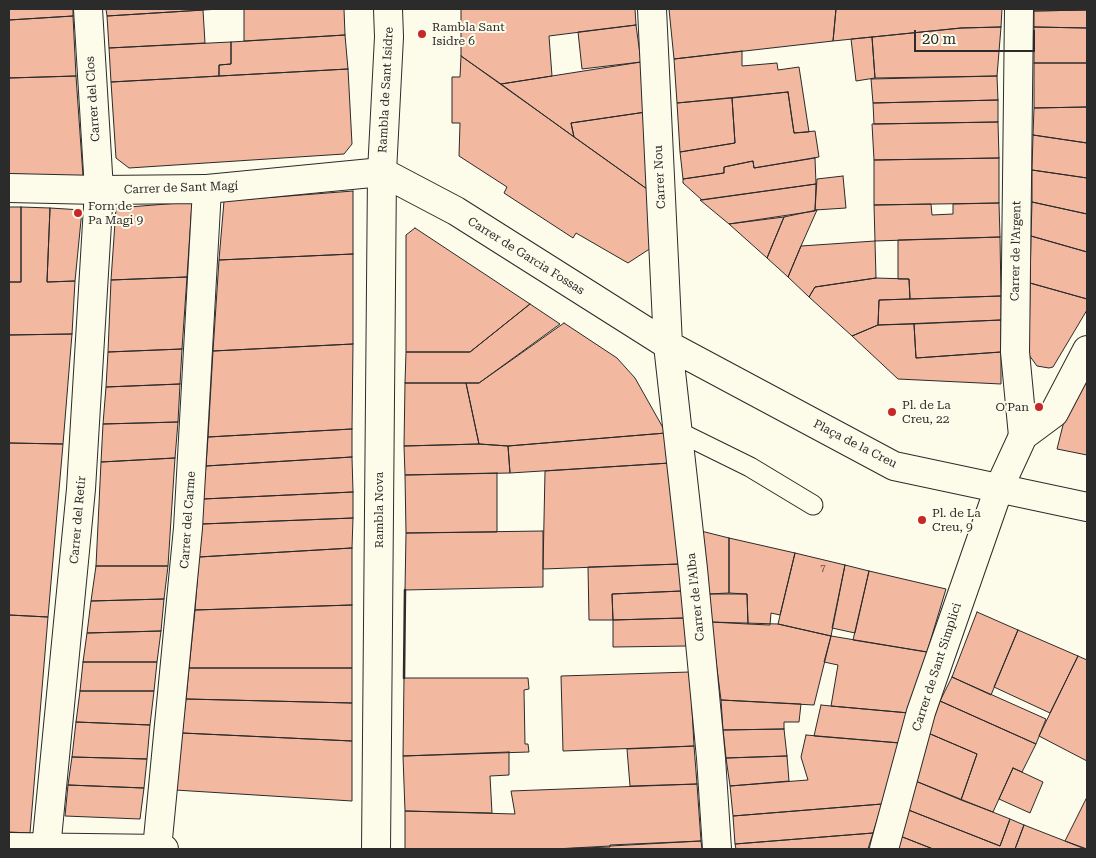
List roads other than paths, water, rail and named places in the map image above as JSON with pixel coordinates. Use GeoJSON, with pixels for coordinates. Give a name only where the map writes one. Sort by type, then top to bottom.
{"type":"FeatureCollection","features":[{"type":"Feature","properties":{"kind":"street","name":"Carrer del Clos"},"geometry":{"type":"LineString","coordinates":[[88,9],[99,190]]}},
{"type":"Feature","properties":{"kind":"street","name":"Rambla de Sant Isidre"},"geometry":{"type":"LineString","coordinates":[[382,172],[389,36],[388,9]]}},
{"type":"Feature","properties":{"kind":"street","name":"Carrer Nou"},"geometry":{"type":"LineString","coordinates":[[652,9],[668,345]]}},
{"type":"Feature","properties":{"kind":"street","name":"Carrer de l'Argent"},"geometry":{"type":"LineString","coordinates":[[1019,9],[1015,352],[1023,436]]}},
{"type":"Feature","properties":{"kind":"street","name":"Carrer de Sant Magí"},"geometry":{"type":"LineString","coordinates":[[9,188],[99,190],[207,189],[382,172]]}},
{"type":"Feature","properties":{"kind":"street","name":"Carrer de Garcia Fossas"},"geometry":{"type":"LineString","coordinates":[[382,172],[456,211],[668,345]]}},
{"type":"Feature","properties":{"kind":"street","name":"Rambla Nova"},"geometry":{"type":"LineString","coordinates":[[376,849],[382,172]]}},
{"type":"Feature","properties":{"kind":"street","name":"Carrer del Carme"},"geometry":{"type":"LineString","coordinates":[[157,849],[188,528],[207,189]]}},
{"type":"Feature","properties":{"kind":"street","name":"Carrer del Retir"},"geometry":{"type":"LineString","coordinates":[[46,849],[81,489],[99,190]]}},
{"type":"Feature","properties":{"kind":"street","name":"Carrer de l'Alba"},"geometry":{"type":"LineString","coordinates":[[668,345],[679,432],[710,748],[717,849]]}},
{"type":"Feature","properties":{"kind":"street","name":"Plaça de la Creu"},"geometry":{"type":"LineString","coordinates":[[668,345],[894,466],[1087,507]]}},
{"type":"Feature","properties":{"kind":"street"},"geometry":{"type":"LineString","coordinates":[[999,488],[1023,436],[1054,413],[1087,350]]}},
{"type":"Feature","properties":{"kind":"street","name":"Carrer de Sant Simplici"},"geometry":{"type":"LineString","coordinates":[[884,849],[921,712],[999,488]]}},
{"type":"Feature","properties":{"kind":"street"},"geometry":{"type":"LineString","coordinates":[[9,847],[46,849],[164,849]]}},
{"type":"Feature","properties":{"kind":"lane"},"geometry":{"type":"LineString","coordinates":[[679,432],[750,467],[814,506]]}},
{"type":"Feature","properties":{"kind":"place","name":"Rambla Sant Isidre 6"},"geometry":{"type":"Point","coordinates":[422,34]}},
{"type":"Feature","properties":{"kind":"place","name":"Forn de Pa Magi 9"},"geometry":{"type":"Point","coordinates":[78,213]}},
{"type":"Feature","properties":{"kind":"place","name":"O'Pan"},"geometry":{"type":"Point","coordinates":[1039,407]}},
{"type":"Feature","properties":{"kind":"place","name":"Pl. de La Creu, 22"},"geometry":{"type":"Point","coordinates":[892,412]}},
{"type":"Feature","properties":{"kind":"place","name":"Pl. de La Creu, 9"},"geometry":{"type":"Point","coordinates":[922,520]}}]}
